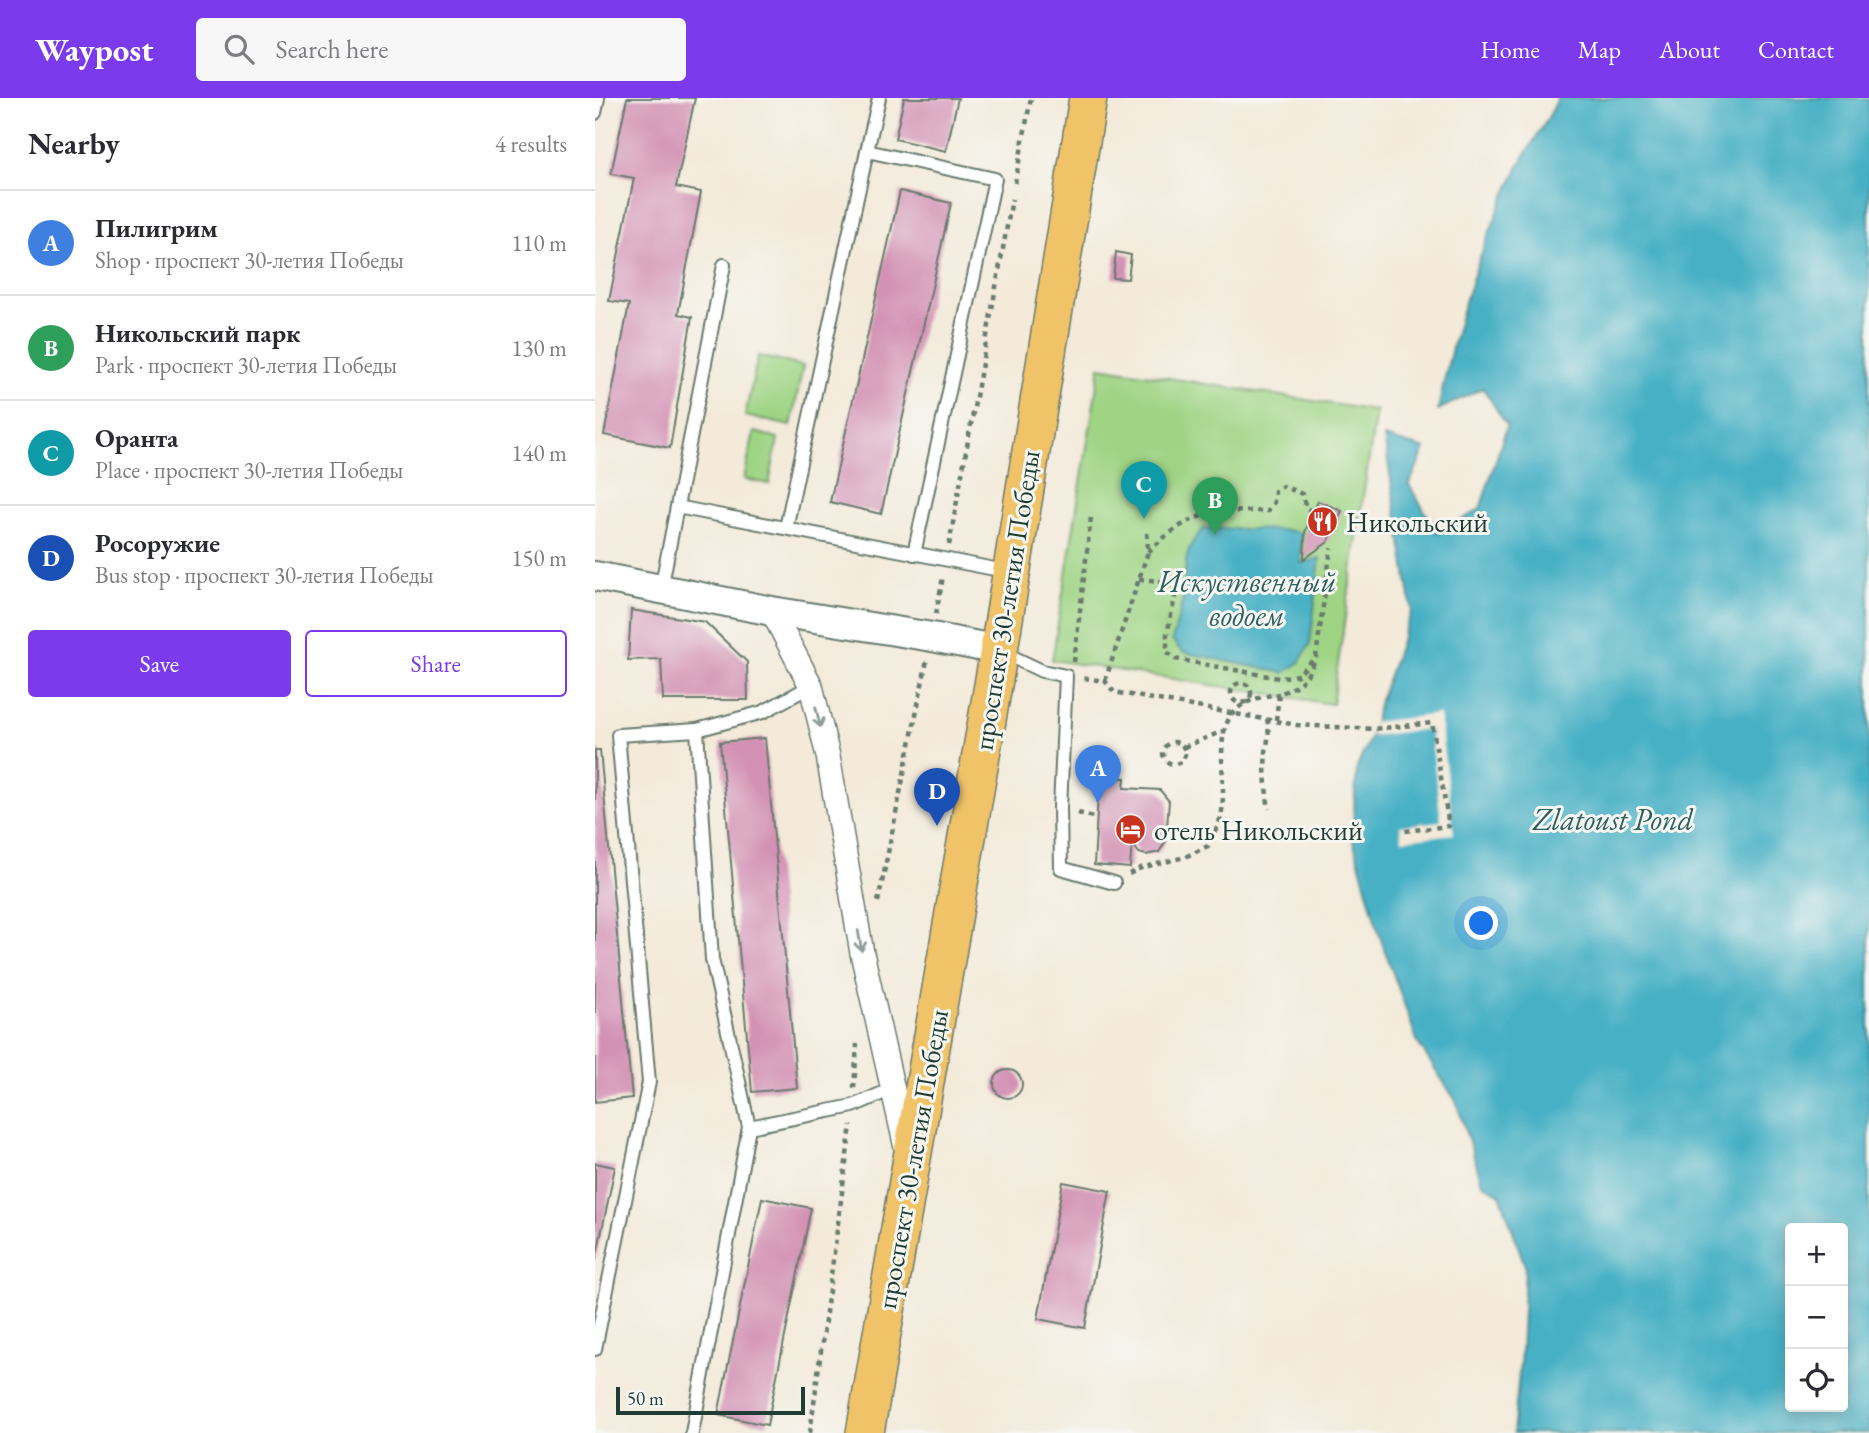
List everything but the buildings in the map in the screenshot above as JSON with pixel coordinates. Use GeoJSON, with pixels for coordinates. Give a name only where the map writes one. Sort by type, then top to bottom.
{"type":"FeatureCollection","features":[{"type":"Feature","properties":{"kind":"main road","name":"проспект 30-летия Победы"},"geometry":{"type":"LineString","coordinates":[[865,1433],[999,650],[1088,98]]}},
{"type":"Feature","properties":{"kind":"street"},"geometry":{"type":"LineString","coordinates":[[595,576],[772,611],[932,636],[999,650]]}},
{"type":"Feature","properties":{"kind":"street"},"geometry":{"type":"LineString","coordinates":[[772,611],[811,686],[828,756],[862,953],[911,1171]]}},
{"type":"Feature","properties":{"kind":"lane"},"geometry":{"type":"LineString","coordinates":[[595,113],[598,98]]}},
{"type":"Feature","properties":{"kind":"lane"},"geometry":{"type":"LineString","coordinates":[[786,528],[879,98]]}},
{"type":"Feature","properties":{"kind":"lane"},"geometry":{"type":"LineString","coordinates":[[867,151],[995,179],[914,554]]}},
{"type":"Feature","properties":{"kind":"lane"},"geometry":{"type":"LineString","coordinates":[[661,589],[725,265]]}},
{"type":"Feature","properties":{"kind":"lane"},"geometry":{"type":"LineString","coordinates":[[677,507],[1011,572]]}},
{"type":"Feature","properties":{"kind":"lane"},"geometry":{"type":"LineString","coordinates":[[999,650],[1042,671],[1070,676],[1060,808],[1061,867],[1114,883]]}},
{"type":"Feature","properties":{"kind":"lane"},"geometry":{"type":"LineString","coordinates":[[595,1349],[649,1082],[618,735],[697,730],[763,712],[811,686]]}},
{"type":"Feature","properties":{"kind":"lane"},"geometry":{"type":"LineString","coordinates":[[692,1433],[749,1128],[712,959],[697,730]]}},
{"type":"Feature","properties":{"kind":"lane"},"geometry":{"type":"LineString","coordinates":[[749,1128],[853,1106],[893,1089]]}},
{"type":"Feature","properties":{"kind":"path"},"geometry":{"type":"LineString","coordinates":[[876,908],[883,886],[932,636],[1031,98]]}},
{"type":"Feature","properties":{"kind":"path"},"geometry":{"type":"LineString","coordinates":[[1148,552],[1181,525],[1196,517],[1217,511],[1268,511],[1274,502],[1275,491],[1283,486],[1302,494],[1306,508],[1313,512]]}},
{"type":"Feature","properties":{"kind":"path"},"geometry":{"type":"LineString","coordinates":[[1091,517],[1070,676],[1105,681],[1114,692],[1297,725],[1373,729],[1432,723],[1450,826],[1405,831]]}},
{"type":"Feature","properties":{"kind":"path"},"geometry":{"type":"LineString","coordinates":[[1105,681],[1148,552],[1147,531]]}},
{"type":"Feature","properties":{"kind":"path"},"geometry":{"type":"LineString","coordinates":[[1114,883],[1141,868],[1185,858],[1208,846],[1222,813],[1223,731],[1231,713],[1245,702],[1250,696],[1249,688],[1240,684],[1232,688],[1231,697],[1238,703],[1245,702],[1260,696],[1279,694],[1295,687],[1310,674],[1316,657],[1331,548]]}},
{"type":"Feature","properties":{"kind":"path"},"geometry":{"type":"LineString","coordinates":[[1139,579],[1178,583],[1167,634],[1167,652],[1175,659],[1279,678],[1298,675],[1316,657]]}},
{"type":"Feature","properties":{"kind":"path"},"geometry":{"type":"LineString","coordinates":[[1276,720],[1279,694]]}},
{"type":"Feature","properties":{"kind":"path"},"geometry":{"type":"LineString","coordinates":[[1267,719],[1270,735],[1266,754],[1269,809]]}},
{"type":"Feature","properties":{"kind":"path"},"geometry":{"type":"LineString","coordinates":[[1184,747],[1223,731]]}},
{"type":"Feature","properties":{"kind":"path"},"geometry":{"type":"LineString","coordinates":[[1177,741],[1184,747],[1185,756],[1182,761],[1172,765],[1162,756],[1162,749],[1167,743],[1177,741]]}},
{"type":"Feature","properties":{"kind":"path"},"geometry":{"type":"LineString","coordinates":[[810,1433],[853,1106],[857,1036]]}},
{"type":"Feature","properties":{"kind":"green space"},"geometry":{"type":"Polygon","coordinates":[[[758,356],[803,366],[791,426],[745,416],[758,356]]]}},
{"type":"Feature","properties":{"kind":"green space"},"geometry":{"type":"Polygon","coordinates":[[[1100,367],[1376,411],[1332,704],[1052,660],[1100,367]]]}},
{"type":"Feature","properties":{"kind":"green space"},"geometry":{"type":"Polygon","coordinates":[[[754,432],[778,438],[769,484],[744,479],[754,432]]]}},
{"type":"Feature","properties":{"kind":"water","name":"Zlatoust Pond"},"geometry":{"type":"Polygon","coordinates":[[[1558,98],[1869,98],[1869,1433],[1513,1433],[1521,1353],[1525,1266],[1500,1194],[1482,1183],[1456,1101],[1418,1043],[1379,934],[1352,837],[1357,767],[1371,736],[1380,700],[1412,610],[1384,437],[1425,449],[1409,485],[1438,533],[1480,509],[1507,426],[1483,388],[1438,410],[1460,319],[1479,259],[1521,163],[1558,98]]]}},
{"type":"Feature","properties":{"kind":"water","name":"Искуственный водоем"},"geometry":{"type":"Polygon","coordinates":[[[1204,528],[1286,530],[1302,533],[1301,563],[1320,558],[1310,644],[1299,663],[1284,673],[1182,652],[1172,640],[1182,602],[1188,552],[1204,528]]]}},
{"type":"Feature","properties":{"kind":"pier"},"geometry":{"type":"Polygon","coordinates":[[[1439,714],[1454,834],[1402,840],[1400,826],[1441,821],[1430,729],[1371,736],[1374,722],[1439,714]]]}},
{"type":"Feature","properties":{"kind":"place","name":"Оранта"},"geometry":{"type":"Point","coordinates":[1144,519]}},
{"type":"Feature","properties":{"kind":"place","name":"Никольский"},"geometry":{"type":"Point","coordinates":[1323,522]}},
{"type":"Feature","properties":{"kind":"place","name":"Никольский парк"},"geometry":{"type":"Point","coordinates":[1215,535]}},
{"type":"Feature","properties":{"kind":"place","name":"Пилигрим"},"geometry":{"type":"Point","coordinates":[1098,803]}},
{"type":"Feature","properties":{"kind":"place","name":"Росоружие"},"geometry":{"type":"Point","coordinates":[937,826]}},
{"type":"Feature","properties":{"kind":"place","name":"отель Никольский"},"geometry":{"type":"Point","coordinates":[1131,830]}}]}
